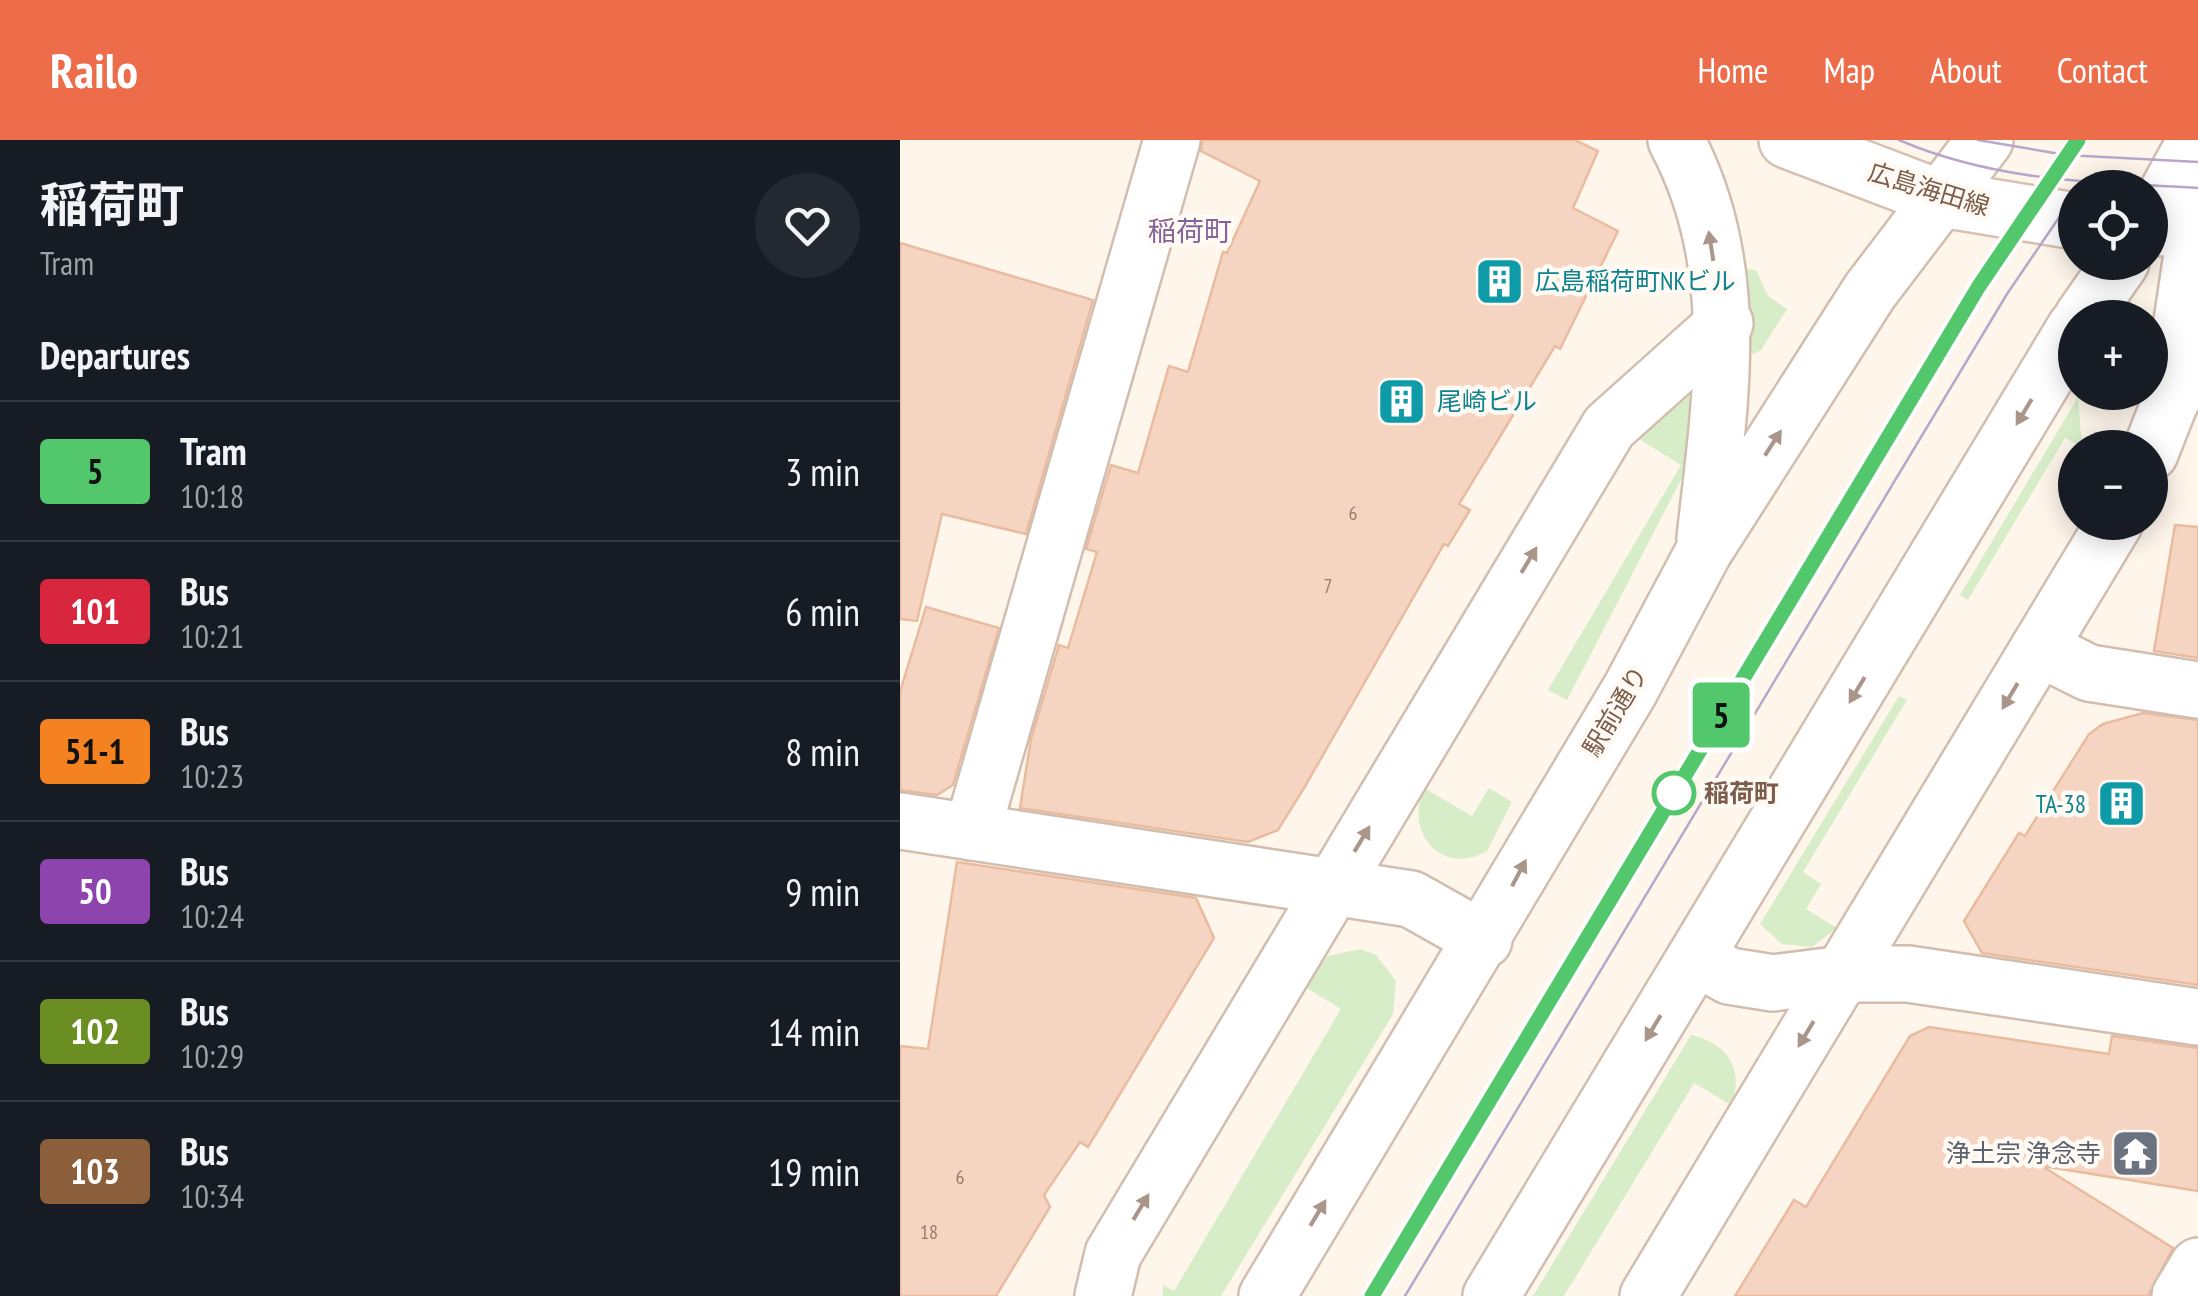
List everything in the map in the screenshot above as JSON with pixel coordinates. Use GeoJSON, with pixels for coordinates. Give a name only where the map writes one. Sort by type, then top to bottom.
{"type":"FeatureCollection","features":[{"type":"Feature","properties":{"kind":"street"},"geometry":{"type":"LineString","coordinates":[[972,832],[1172,140]]}},
{"type":"Feature","properties":{"kind":"street"},"geometry":{"type":"LineString","coordinates":[[1676,140],[1697,180],[1724,323],[1724,370],[1704,551]]}},
{"type":"Feature","properties":{"kind":"street","name":"広島海田線"},"geometry":{"type":"LineString","coordinates":[[1786,140],[1942,199],[2058,218]]}},
{"type":"Feature","properties":{"kind":"street","name":"駅前通り"},"geometry":{"type":"LineString","coordinates":[[1267,1296],[1484,940],[1542,831],[1630,690],[1704,551],[1870,291],[1985,140]]}},
{"type":"Feature","properties":{"kind":"street"},"geometry":{"type":"LineString","coordinates":[[2161,430],[2184,380],[2178,225],[2196,140]]}},
{"type":"Feature","properties":{"kind":"street"},"geometry":{"type":"LineString","coordinates":[[1103,1296],[1112,1254],[1608,427],[1724,323]]}},
{"type":"Feature","properties":{"kind":"street"},"geometry":{"type":"LineString","coordinates":[[1490,1296],[2058,356]]}},
{"type":"Feature","properties":{"kind":"street"},"geometry":{"type":"LineString","coordinates":[[1648,1296],[2103,540]]}},
{"type":"Feature","properties":{"kind":"street"},"geometry":{"type":"LineString","coordinates":[[2039,648],[2089,673],[2198,690]]}},
{"type":"Feature","properties":{"kind":"street"},"geometry":{"type":"LineString","coordinates":[[900,821],[1411,899],[1484,940]]}},
{"type":"Feature","properties":{"kind":"street"},"geometry":{"type":"LineString","coordinates":[[1696,957],[1729,976],[1773,983],[1843,974],[1908,974],[2198,1016]]}},
{"type":"Feature","properties":{"kind":"street"},"geometry":{"type":"LineString","coordinates":[[2180,1296],[2198,1266]]}},
{"type":"Feature","properties":{"kind":"green space"},"geometry":{"type":"Polygon","coordinates":[[[1744,269],[1756,270],[1768,296],[1787,309],[1761,350],[1753,354],[1748,348],[1744,269]]]}},
{"type":"Feature","properties":{"kind":"green space"},"geometry":{"type":"Polygon","coordinates":[[[1703,384],[1684,474],[1567,700],[1548,690],[1681,465],[1636,437],[1684,390],[1703,384]]]}},
{"type":"Feature","properties":{"kind":"green space"},"geometry":{"type":"Polygon","coordinates":[[[2070,410],[2079,410],[2081,430],[2058,430],[2070,410]]]}},
{"type":"Feature","properties":{"kind":"green space"},"geometry":{"type":"Polygon","coordinates":[[[2058,431],[2058,450],[1968,600],[1960,595],[2058,431]]]}},
{"type":"Feature","properties":{"kind":"green space"},"geometry":{"type":"Polygon","coordinates":[[[1899,696],[1907,700],[1803,872],[1821,884],[1806,909],[1837,928],[1812,947],[1782,944],[1760,924],[1899,696]]]}},
{"type":"Feature","properties":{"kind":"green space"},"geometry":{"type":"Polygon","coordinates":[[[1424,788],[1472,816],[1489,788],[1512,802],[1487,851],[1471,858],[1455,858],[1442,854],[1423,835],[1419,805],[1424,788]]]}},
{"type":"Feature","properties":{"kind":"green space"},"geometry":{"type":"Polygon","coordinates":[[[1360,949],[1376,955],[1396,981],[1393,1014],[1221,1296],[1163,1296],[1163,1285],[1174,1291],[1341,1009],[1305,987],[1328,956],[1360,949]]]}},
{"type":"Feature","properties":{"kind":"green space"},"geometry":{"type":"Polygon","coordinates":[[[1691,1035],[1714,1044],[1730,1060],[1736,1080],[1731,1105],[1694,1083],[1564,1296],[1533,1296],[1691,1035]]]}},
{"type":"Feature","properties":{"kind":"building"},"geometry":{"type":"Polygon","coordinates":[[[1202,140],[1575,140],[1598,151],[1573,208],[1618,231],[1560,349],[1555,346],[1459,504],[1470,510],[1448,546],[1444,544],[1304,788],[1278,830],[1248,842],[1020,808],[1031,739],[1059,645],[1068,648],[1097,552],[1086,549],[1111,465],[1138,473],[1169,366],[1188,372],[1223,252],[1227,253],[1260,181],[1201,151],[1202,140]]]}},
{"type":"Feature","properties":{"kind":"building"},"geometry":{"type":"Polygon","coordinates":[[[900,243],[1093,300],[1026,534],[942,514],[917,621],[900,619],[900,243]]]}},
{"type":"Feature","properties":{"kind":"building"},"geometry":{"type":"Polygon","coordinates":[[[2175,525],[2198,527],[2198,658],[2154,651],[2175,525]]]}},
{"type":"Feature","properties":{"kind":"building"},"geometry":{"type":"Polygon","coordinates":[[[926,607],[999,628],[953,785],[937,795],[900,790],[900,692],[926,607]]]}},
{"type":"Feature","properties":{"kind":"building"},"geometry":{"type":"Polygon","coordinates":[[[2143,713],[2198,720],[2198,985],[1982,953],[1964,921],[2019,833],[2025,836],[2089,734],[2103,724],[2143,713]]]}},
{"type":"Feature","properties":{"kind":"building"},"geometry":{"type":"Polygon","coordinates":[[[957,862],[1196,898],[1214,938],[1088,1147],[1080,1142],[1044,1195],[1050,1207],[996,1296],[900,1296],[900,1046],[928,1049],[957,862]]]}},
{"type":"Feature","properties":{"kind":"building"},"geometry":{"type":"Polygon","coordinates":[[[1929,1027],[2109,1054],[2112,1036],[2198,1048],[2198,1191],[2042,1166],[2173,1248],[2148,1296],[1735,1296],[1794,1200],[1806,1207],[1910,1036],[1929,1027]]]}},
{"type":"Feature","properties":{"kind":"tram line"},"geometry":{"type":"LineString","coordinates":[[1899,140],[1972,164],[2046,178],[2198,188]]}},
{"type":"Feature","properties":{"kind":"tram line"},"geometry":{"type":"LineString","coordinates":[[1978,140],[2066,155],[2198,162]]}},
{"type":"Feature","properties":{"kind":"tram line"},"geometry":{"type":"LineString","coordinates":[[1372,1296],[1979,286],[2077,140]]}},
{"type":"Feature","properties":{"kind":"tram line","name":"5"},"geometry":{"type":"LineString","coordinates":[[1372,1296],[1979,286],[2078,140]]}},
{"type":"Feature","properties":{"kind":"tram line"},"geometry":{"type":"LineString","coordinates":[[1405,1296],[2007,294],[2058,219]]}},
{"type":"Feature","properties":{"kind":"place","name":"広島稲荷町NKビル"},"geometry":{"type":"Point","coordinates":[1500,281]}},
{"type":"Feature","properties":{"kind":"place","name":"尾崎ビル"},"geometry":{"type":"Point","coordinates":[1402,401]}},
{"type":"Feature","properties":{"kind":"place","name":"稲荷町"},"geometry":{"type":"Point","coordinates":[1674,793]}},
{"type":"Feature","properties":{"kind":"place","name":"TA-38"},"geometry":{"type":"Point","coordinates":[2121,804]}},
{"type":"Feature","properties":{"kind":"place","name":"浄土宗 浄念寺"},"geometry":{"type":"Point","coordinates":[2136,1153]}},
{"type":"Feature","properties":{"kind":"district","name":"稲荷町"},"geometry":{"type":"Point","coordinates":[1190,231]}}]}
